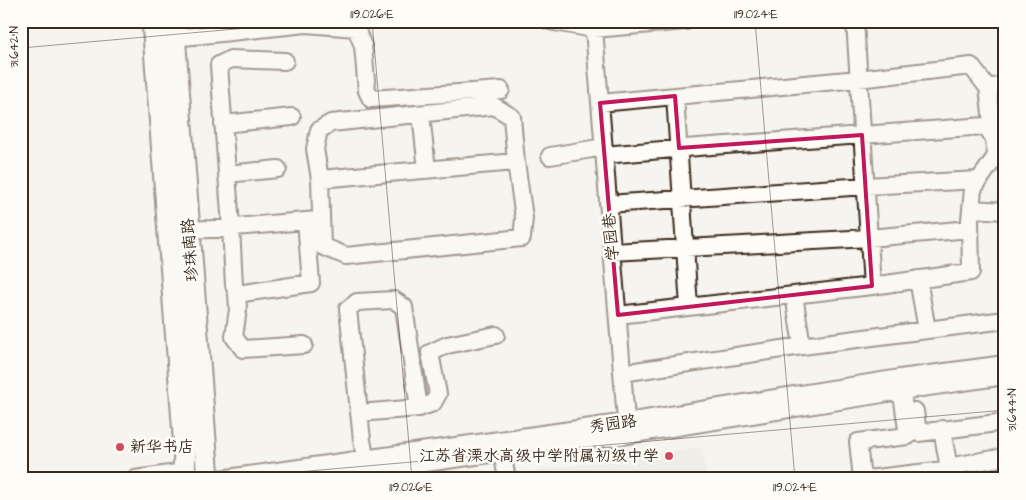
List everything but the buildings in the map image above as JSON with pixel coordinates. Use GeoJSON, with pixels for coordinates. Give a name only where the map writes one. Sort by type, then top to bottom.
{"type":"FeatureCollection","features":[{"type":"Feature","properties":{"kind":"main road","name":"珍珠南路"},"geometry":{"type":"LineString","coordinates":[[153,21],[208,479]]}},
{"type":"Feature","properties":{"kind":"main road","name":"珍珠南路"},"geometry":{"type":"LineString","coordinates":[[173,30],[185,449],[191,476]]}},
{"type":"Feature","properties":{"kind":"street"},"geometry":{"type":"LineString","coordinates":[[548,21],[594,29],[686,21]]}},
{"type":"Feature","properties":{"kind":"street"},"geometry":{"type":"LineString","coordinates":[[855,21],[872,286]]}},
{"type":"Feature","properties":{"kind":"street"},"geometry":{"type":"LineString","coordinates":[[173,30],[306,24],[356,28],[363,46],[367,91],[371,99],[501,90]]}},
{"type":"Feature","properties":{"kind":"street","name":"学园巷"},"geometry":{"type":"LineString","coordinates":[[594,29],[627,433]]}},
{"type":"Feature","properties":{"kind":"street"},"geometry":{"type":"LineString","coordinates":[[285,61],[231,59],[219,65],[234,285],[238,309],[234,337],[243,349],[304,345]]}},
{"type":"Feature","properties":{"kind":"street"},"geometry":{"type":"LineString","coordinates":[[600,103],[858,79],[970,66],[988,88],[999,137],[996,156],[973,189],[970,229],[971,272],[872,286],[618,315]]}},
{"type":"Feature","properties":{"kind":"street"},"geometry":{"type":"LineString","coordinates":[[988,88],[1005,85]]}},
{"type":"Feature","properties":{"kind":"street"},"geometry":{"type":"LineString","coordinates":[[676,96],[689,307]]}},
{"type":"Feature","properties":{"kind":"street"},"geometry":{"type":"LineString","coordinates":[[237,294],[311,283],[314,221],[320,179],[315,149],[319,130],[330,123],[494,106],[512,117],[524,218],[522,238],[346,256],[322,246],[314,221]]}},
{"type":"Feature","properties":{"kind":"street"},"geometry":{"type":"LineString","coordinates":[[420,114],[427,170]]}},
{"type":"Feature","properties":{"kind":"street"},"geometry":{"type":"LineString","coordinates":[[223,124],[292,117]]}},
{"type":"Feature","properties":{"kind":"street"},"geometry":{"type":"LineString","coordinates":[[550,156],[985,126],[999,137]]}},
{"type":"Feature","properties":{"kind":"street"},"geometry":{"type":"LineString","coordinates":[[320,179],[516,162]]}},
{"type":"Feature","properties":{"kind":"street"},"geometry":{"type":"LineString","coordinates":[[227,174],[278,169]]}},
{"type":"Feature","properties":{"kind":"street"},"geometry":{"type":"LineString","coordinates":[[608,204],[979,180]]}},
{"type":"Feature","properties":{"kind":"street"},"geometry":{"type":"LineString","coordinates":[[971,209],[1005,211]]}},
{"type":"Feature","properties":{"kind":"street"},"geometry":{"type":"LineString","coordinates":[[179,230],[314,221]]}},
{"type":"Feature","properties":{"kind":"street"},"geometry":{"type":"LineString","coordinates":[[612,252],[869,238],[970,229]]}},
{"type":"Feature","properties":{"kind":"street"},"geometry":{"type":"LineString","coordinates":[[918,280],[927,330]]}},
{"type":"Feature","properties":{"kind":"street"},"geometry":{"type":"LineString","coordinates":[[794,295],[802,346]]}},
{"type":"Feature","properties":{"kind":"street"},"geometry":{"type":"LineString","coordinates":[[364,459],[348,309],[357,302],[394,300],[404,306],[419,408]]}},
{"type":"Feature","properties":{"kind":"street"},"geometry":{"type":"LineString","coordinates":[[622,374],[802,346],[1005,320]]}},
{"type":"Feature","properties":{"kind":"street"},"geometry":{"type":"LineString","coordinates":[[359,413],[419,408],[433,403],[438,394],[430,353],[446,345],[496,334]]}},
{"type":"Feature","properties":{"kind":"street","name":"秀园路"},"geometry":{"type":"LineString","coordinates":[[311,479],[627,433],[906,384],[1005,364]]}},
{"type":"Feature","properties":{"kind":"street","name":"秀园路"},"geometry":{"type":"LineString","coordinates":[[906,384],[1005,376]]}},
{"type":"Feature","properties":{"kind":"street"},"geometry":{"type":"LineString","coordinates":[[862,479],[858,442],[908,436],[910,413],[906,384]]}},
{"type":"Feature","properties":{"kind":"street"},"geometry":{"type":"LineString","coordinates":[[910,413],[918,432],[1005,422]]}},
{"type":"Feature","properties":{"kind":"street"},"geometry":{"type":"LineString","coordinates":[[942,429],[948,463],[953,471]]}},
{"type":"Feature","properties":{"kind":"street","name":"秀园路"},"geometry":{"type":"LineString","coordinates":[[220,479],[364,459],[627,433]]}},
{"type":"Feature","properties":{"kind":"street"},"geometry":{"type":"LineString","coordinates":[[502,452],[507,479]]}},
{"type":"Feature","properties":{"kind":"street"},"geometry":{"type":"LineString","coordinates":[[867,479],[953,471],[1005,457]]}},
{"type":"Feature","properties":{"kind":"street"},"geometry":{"type":"LineString","coordinates":[[135,479],[191,476]]}},
{"type":"Feature","properties":{"kind":"highlighted area"},"geometry":{"type":"Polygon","coordinates":[[[675,96],[679,148],[862,135],[872,286],[618,315],[600,103],[675,96]]]}},
{"type":"Feature","properties":{"kind":"shaded area","name":"江苏省溧水高级中学附属初级中学"},"geometry":{"type":"Polygon","coordinates":[[[702,447],[706,479],[484,479],[567,466],[702,447]]]}},
{"type":"Feature","properties":{"kind":"place","name":"新华书店"},"geometry":{"type":"Point","coordinates":[120,447]}},
{"type":"Feature","properties":{"kind":"place","name":"江苏省溧水高级中学附属初级中学"},"geometry":{"type":"Point","coordinates":[669,456]}}]}
